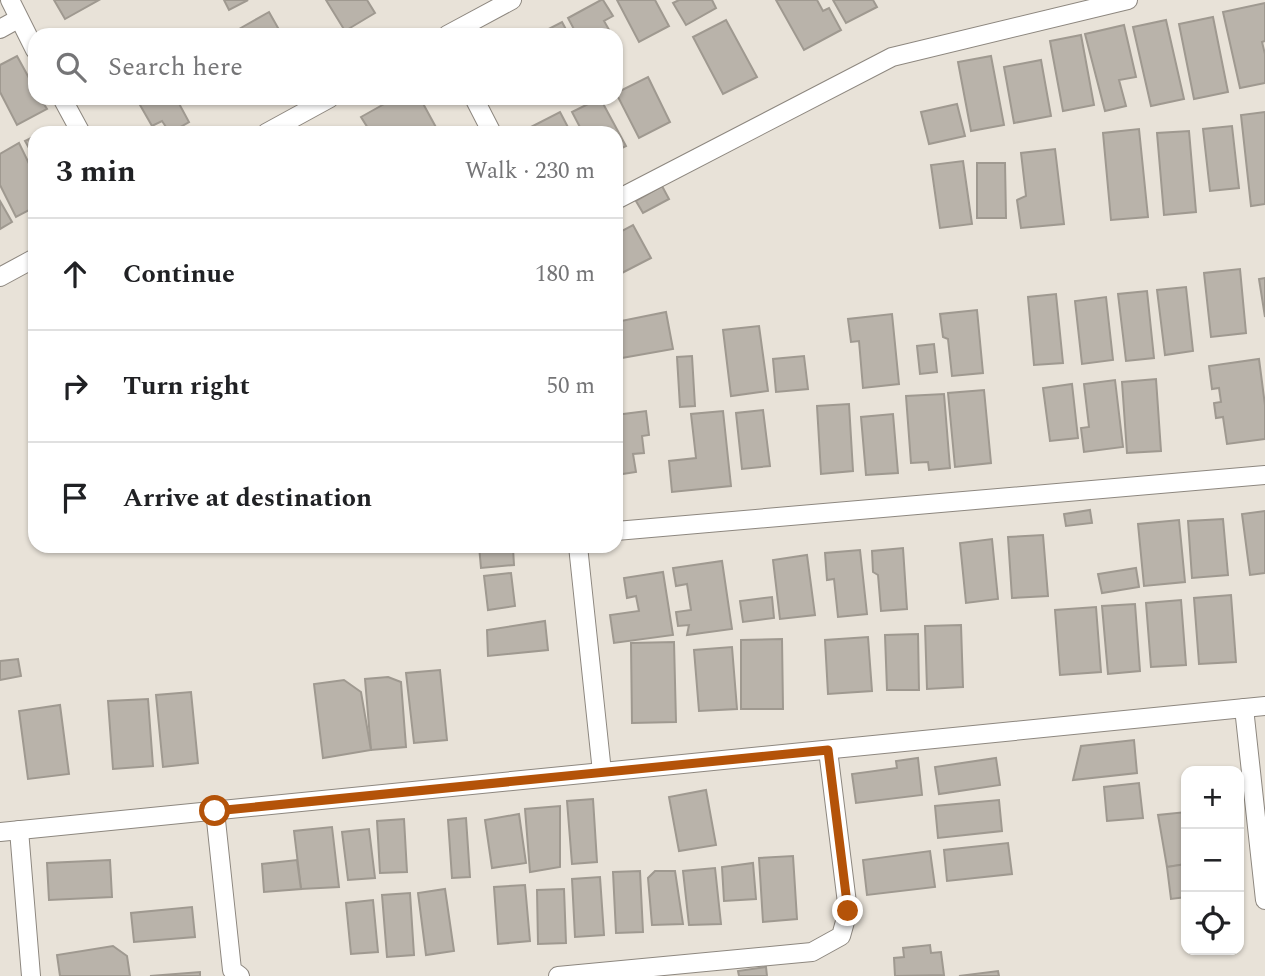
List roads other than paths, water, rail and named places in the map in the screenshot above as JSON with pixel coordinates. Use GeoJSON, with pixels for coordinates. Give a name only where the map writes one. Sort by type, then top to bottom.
{"type":"FeatureCollection","features":[{"type":"Feature","properties":{"kind":"street"},"geometry":{"type":"LineString","coordinates":[[10,0],[28,37]]}},
{"type":"Feature","properties":{"kind":"street"},"geometry":{"type":"LineString","coordinates":[[460,28],[512,0]]}},
{"type":"Feature","properties":{"kind":"street"},"geometry":{"type":"LineString","coordinates":[[623,196],[892,57],[1128,0]]}},
{"type":"Feature","properties":{"kind":"street"},"geometry":{"type":"LineString","coordinates":[[0,29],[18,19]]}},
{"type":"Feature","properties":{"kind":"street"},"geometry":{"type":"LineString","coordinates":[[66,105],[77,126]]}},
{"type":"Feature","properties":{"kind":"street"},"geometry":{"type":"LineString","coordinates":[[279,126],[317,105]]}},
{"type":"Feature","properties":{"kind":"street"},"geometry":{"type":"LineString","coordinates":[[478,105],[488,126]]}},
{"type":"Feature","properties":{"kind":"street"},"geometry":{"type":"LineString","coordinates":[[0,276],[28,262]]}},
{"type":"Feature","properties":{"kind":"street"},"geometry":{"type":"LineString","coordinates":[[623,530],[1265,475]]}},
{"type":"Feature","properties":{"kind":"street"},"geometry":{"type":"LineString","coordinates":[[579,553],[602,772]]}},
{"type":"Feature","properties":{"kind":"street"},"geometry":{"type":"LineString","coordinates":[[0,832],[1265,706]]}},
{"type":"Feature","properties":{"kind":"street"},"geometry":{"type":"LineString","coordinates":[[1244,708],[1265,900]]}},
{"type":"Feature","properties":{"kind":"street"},"geometry":{"type":"LineString","coordinates":[[558,976],[811,953],[841,936],[848,911],[828,750]]}},
{"type":"Feature","properties":{"kind":"street"},"geometry":{"type":"LineString","coordinates":[[215,811],[232,970],[240,976]]}},
{"type":"Feature","properties":{"kind":"street"},"geometry":{"type":"LineString","coordinates":[[19,830],[31,976]]}}]}
